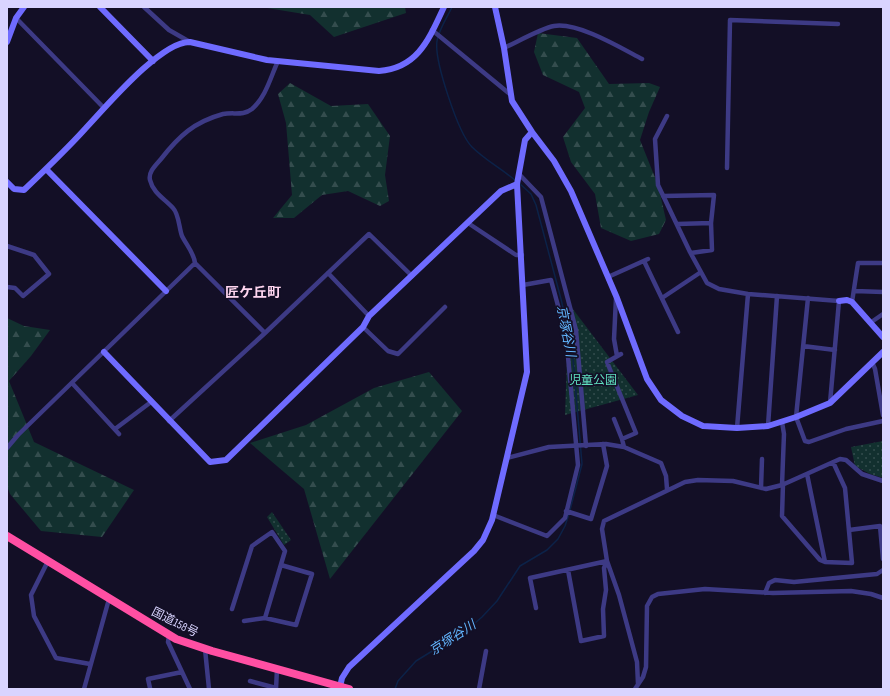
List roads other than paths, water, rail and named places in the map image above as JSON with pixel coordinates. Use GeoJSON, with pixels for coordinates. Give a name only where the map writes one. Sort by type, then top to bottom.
{"type":"FeatureCollection","features":[{"type":"Feature","properties":{"kind":"highway","name":"国道158号"},"geometry":{"type":"LineString","coordinates":[[7,536],[169,635],[205,649],[339,688],[349,689]]}},
{"type":"Feature","properties":{"kind":"street"},"geometry":{"type":"LineString","coordinates":[[7,40],[16,18],[24,7]]}},
{"type":"Feature","properties":{"kind":"street"},"geometry":{"type":"LineString","coordinates":[[100,7],[153,61]]}},
{"type":"Feature","properties":{"kind":"street"},"geometry":{"type":"LineString","coordinates":[[144,7],[169,30],[190,42],[267,60],[379,71],[393,70],[411,61],[422,49],[444,7]]}},
{"type":"Feature","properties":{"kind":"street"},"geometry":{"type":"LineString","coordinates":[[495,7],[504,48],[512,101],[532,132],[554,161],[571,190],[616,296],[647,379],[661,400],[682,416],[703,426],[737,428],[768,426],[796,417],[830,403],[883,352]]}},
{"type":"Feature","properties":{"kind":"street"},"geometry":{"type":"LineString","coordinates":[[16,18],[104,108]]}},
{"type":"Feature","properties":{"kind":"street"},"geometry":{"type":"LineString","coordinates":[[727,168],[730,20],[838,24]]}},
{"type":"Feature","properties":{"kind":"street"},"geometry":{"type":"LineString","coordinates":[[504,48],[553,26],[565,25],[578,28],[642,59]]}},
{"type":"Feature","properties":{"kind":"street"},"geometry":{"type":"LineString","coordinates":[[432,30],[511,95]]}},
{"type":"Feature","properties":{"kind":"street"},"geometry":{"type":"LineString","coordinates":[[7,182],[14,189],[24,190],[104,108],[153,61],[177,44],[190,42]]}},
{"type":"Feature","properties":{"kind":"street"},"geometry":{"type":"LineString","coordinates":[[264,334],[195,264],[194,256],[182,236],[174,208],[154,190],[150,180],[151,171],[178,138],[193,126],[224,114],[242,114],[252,108],[266,91],[278,61]]}},
{"type":"Feature","properties":{"kind":"street"},"geometry":{"type":"LineString","coordinates":[[667,116],[655,139],[658,185],[707,283],[719,289],[748,294],[852,302],[883,337]]}},
{"type":"Feature","properties":{"kind":"street"},"geometry":{"type":"LineString","coordinates":[[339,688],[342,678],[350,667],[474,552],[482,540],[493,515],[508,458],[526,372],[522,255],[515,187],[519,175],[525,140],[532,132]]}},
{"type":"Feature","properties":{"kind":"street"},"geometry":{"type":"LineString","coordinates":[[46,169],[166,292]]}},
{"type":"Feature","properties":{"kind":"street"},"geometry":{"type":"LineString","coordinates":[[519,175],[541,197],[576,330],[585,446]]}},
{"type":"Feature","properties":{"kind":"street"},"geometry":{"type":"LineString","coordinates":[[104,352],[210,462],[226,460],[363,327],[369,316],[468,224],[501,191],[515,187]]}},
{"type":"Feature","properties":{"kind":"street"},"geometry":{"type":"LineString","coordinates":[[663,196],[714,195],[711,223],[712,250],[691,253]]}},
{"type":"Feature","properties":{"kind":"street"},"geometry":{"type":"LineString","coordinates":[[677,224],[711,223]]}},
{"type":"Feature","properties":{"kind":"street"},"geometry":{"type":"LineString","coordinates":[[468,224],[516,255],[522,255]]}},
{"type":"Feature","properties":{"kind":"street"},"geometry":{"type":"LineString","coordinates":[[169,421],[264,334],[368,234],[412,276]]}},
{"type":"Feature","properties":{"kind":"street"},"geometry":{"type":"LineString","coordinates":[[7,246],[34,255],[49,274],[23,296],[15,288],[7,287]]}},
{"type":"Feature","properties":{"kind":"street"},"geometry":{"type":"LineString","coordinates":[[608,277],[646,260],[678,332]]}},
{"type":"Feature","properties":{"kind":"street"},"geometry":{"type":"LineString","coordinates":[[852,302],[855,291],[858,263],[883,264]]}},
{"type":"Feature","properties":{"kind":"street"},"geometry":{"type":"LineString","coordinates":[[7,448],[18,435],[195,264]]}},
{"type":"Feature","properties":{"kind":"street"},"geometry":{"type":"LineString","coordinates":[[662,298],[701,272]]}},
{"type":"Feature","properties":{"kind":"street"},"geometry":{"type":"LineString","coordinates":[[328,273],[369,316]]}},
{"type":"Feature","properties":{"kind":"street"},"geometry":{"type":"LineString","coordinates":[[493,515],[547,536],[565,518],[578,465],[566,335],[551,280],[523,285]]}},
{"type":"Feature","properties":{"kind":"street"},"geometry":{"type":"LineString","coordinates":[[855,291],[883,292]]}},
{"type":"Feature","properties":{"kind":"street"},"geometry":{"type":"LineString","coordinates":[[737,428],[748,294]]}},
{"type":"Feature","properties":{"kind":"street"},"geometry":{"type":"LineString","coordinates":[[616,296],[614,339],[619,355],[607,362],[636,433],[622,439]]}},
{"type":"Feature","properties":{"kind":"street"},"geometry":{"type":"LineString","coordinates":[[768,426],[777,296]]}},
{"type":"Feature","properties":{"kind":"street"},"geometry":{"type":"LineString","coordinates":[[808,298],[796,417],[805,441],[809,442],[846,429],[883,421]]}},
{"type":"Feature","properties":{"kind":"street"},"geometry":{"type":"LineString","coordinates":[[830,403],[839,301]]}},
{"type":"Feature","properties":{"kind":"street"},"geometry":{"type":"LineString","coordinates":[[363,327],[388,351],[398,354],[445,307]]}},
{"type":"Feature","properties":{"kind":"street"},"geometry":{"type":"LineString","coordinates":[[870,322],[883,314]]}},
{"type":"Feature","properties":{"kind":"street"},"geometry":{"type":"LineString","coordinates":[[803,346],[835,350]]}},
{"type":"Feature","properties":{"kind":"street"},"geometry":{"type":"LineString","coordinates":[[872,362],[881,393],[883,414]]}},
{"type":"Feature","properties":{"kind":"street"},"geometry":{"type":"LineString","coordinates":[[72,383],[120,434]]}},
{"type":"Feature","properties":{"kind":"street"},"geometry":{"type":"LineString","coordinates":[[115,429],[151,402]]}},
{"type":"Feature","properties":{"kind":"street"},"geometry":{"type":"LineString","coordinates":[[614,418],[624,447]]}},
{"type":"Feature","properties":{"kind":"street"},"geometry":{"type":"LineString","coordinates":[[782,422],[784,434],[782,516],[820,560],[825,562],[852,563],[845,488],[833,462]]}},
{"type":"Feature","properties":{"kind":"street"},"geometry":{"type":"LineString","coordinates":[[566,511],[591,519],[608,466],[603,444]]}},
{"type":"Feature","properties":{"kind":"street"},"geometry":{"type":"LineString","coordinates":[[508,458],[549,447],[603,444],[624,447],[661,463],[666,476],[668,490]]}},
{"type":"Feature","properties":{"kind":"street"},"geometry":{"type":"LineString","coordinates":[[638,684],[637,662],[619,595],[607,561],[602,529],[604,521],[678,484],[698,480],[733,481],[766,489],[783,485],[840,459],[846,460],[862,474],[883,481]]}},
{"type":"Feature","properties":{"kind":"street"},"geometry":{"type":"LineString","coordinates":[[761,488],[762,460]]}},
{"type":"Feature","properties":{"kind":"street"},"geometry":{"type":"LineString","coordinates":[[807,474],[825,562]]}},
{"type":"Feature","properties":{"kind":"street"},"geometry":{"type":"LineString","coordinates":[[849,530],[880,526],[883,559]]}},
{"type":"Feature","properties":{"kind":"street"},"geometry":{"type":"LineString","coordinates":[[232,609],[252,546],[272,532],[285,552],[265,618]]}},
{"type":"Feature","properties":{"kind":"street"},"geometry":{"type":"LineString","coordinates":[[48,561],[31,595],[34,616],[56,658],[90,664]]}},
{"type":"Feature","properties":{"kind":"street"},"geometry":{"type":"LineString","coordinates":[[536,608],[530,578],[607,561]]}},
{"type":"Feature","properties":{"kind":"street"},"geometry":{"type":"LineString","coordinates":[[568,570],[582,641],[604,636],[603,609],[606,590],[604,568],[607,561]]}},
{"type":"Feature","properties":{"kind":"street"},"geometry":{"type":"LineString","coordinates":[[244,621],[265,618],[296,625],[312,574],[281,565]]}},
{"type":"Feature","properties":{"kind":"street"},"geometry":{"type":"LineString","coordinates":[[765,593],[770,583],[775,580],[794,582],[808,581],[877,574],[883,570]]}},
{"type":"Feature","properties":{"kind":"street"},"geometry":{"type":"LineString","coordinates":[[635,689],[643,677],[646,667],[647,606],[654,595],[705,589],[765,593],[851,591],[871,594],[883,598]]}},
{"type":"Feature","properties":{"kind":"street"},"geometry":{"type":"LineString","coordinates":[[84,689],[108,599]]}},
{"type":"Feature","properties":{"kind":"street"},"geometry":{"type":"LineString","coordinates":[[169,635],[168,642],[190,689]]}},
{"type":"Feature","properties":{"kind":"street"},"geometry":{"type":"LineString","coordinates":[[205,649],[209,689]]}},
{"type":"Feature","properties":{"kind":"street"},"geometry":{"type":"LineString","coordinates":[[479,689],[486,651]]}},
{"type":"Feature","properties":{"kind":"street"},"geometry":{"type":"LineString","coordinates":[[250,682],[276,688],[277,669]]}},
{"type":"Feature","properties":{"kind":"street"},"geometry":{"type":"LineString","coordinates":[[150,688],[148,679],[182,672]]}},
{"type":"Feature","properties":{"kind":"waterway","name":"京塚谷川"},"geometry":{"type":"LineString","coordinates":[[452,7],[439,32],[437,41],[439,64],[448,96],[460,127],[472,147],[516,181]]}},
{"type":"Feature","properties":{"kind":"waterway","name":"京塚谷川"},"geometry":{"type":"LineString","coordinates":[[519,183],[531,194],[536,205],[572,347],[582,464],[570,510]]}},
{"type":"Feature","properties":{"kind":"waterway","name":"京塚谷川"},"geometry":{"type":"LineString","coordinates":[[395,689],[398,681],[416,661],[468,629],[482,617],[497,601],[520,566],[547,550],[558,539],[569,514]]}},
{"type":"Feature","properties":{"kind":"district","name":"匠ケ丘町"},"geometry":{"type":"Point","coordinates":[253,292]}},
{"type":"Feature","properties":{"kind":"park label","name":"児童公園"},"geometry":{"type":"Point","coordinates":[593,380]}}]}
